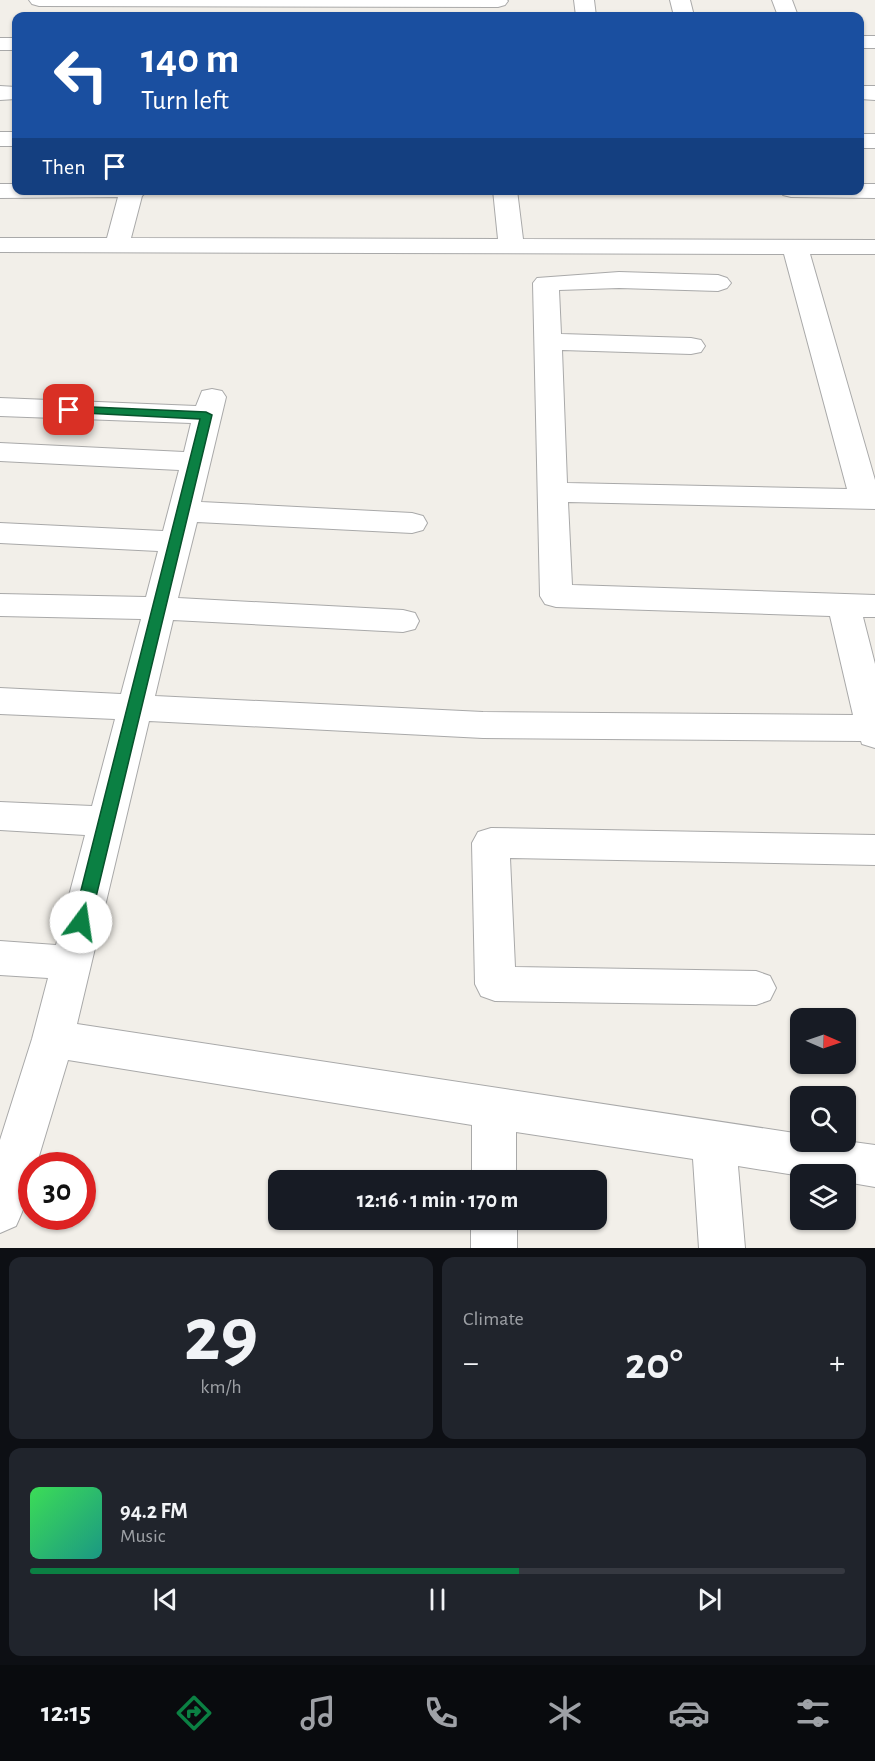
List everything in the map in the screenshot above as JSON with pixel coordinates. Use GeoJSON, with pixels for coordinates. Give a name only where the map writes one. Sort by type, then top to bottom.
{"type":"FeatureCollection","features":[{"type":"Feature","properties":{"kind":"street"},"geometry":{"type":"LineString","coordinates":[[39,0],[499,6]]}},
{"type":"Feature","properties":{"kind":"street"},"geometry":{"type":"LineString","coordinates":[[117,245],[131,195]]}},
{"type":"Feature","properties":{"kind":"street"},"geometry":{"type":"LineString","coordinates":[[506,195],[511,246]]}},
{"type":"Feature","properties":{"kind":"street"},"geometry":{"type":"LineString","coordinates":[[0,245],[875,247]]}},
{"type":"Feature","properties":{"kind":"street"},"geometry":{"type":"LineString","coordinates":[[0,268],[52,245]]}},
{"type":"Feature","properties":{"kind":"street"},"geometry":{"type":"LineString","coordinates":[[553,492],[870,499],[795,247]]}},
{"type":"Feature","properties":{"kind":"street"},"geometry":{"type":"LineString","coordinates":[[0,701],[483,725],[874,731],[860,606],[556,596],[546,283],[619,280],[718,283]]}},
{"type":"Feature","properties":{"kind":"street"},"geometry":{"type":"LineString","coordinates":[[548,342],[690,346]]}},
{"type":"Feature","properties":{"kind":"street"},"geometry":{"type":"LineString","coordinates":[[0,407],[209,406],[53,1040],[0,1211]]}},
{"type":"Feature","properties":{"kind":"street"},"geometry":{"type":"LineString","coordinates":[[0,452],[195,462]]}},
{"type":"Feature","properties":{"kind":"street"},"geometry":{"type":"LineString","coordinates":[[0,533],[179,526],[412,523]]}},
{"type":"Feature","properties":{"kind":"street"},"geometry":{"type":"LineString","coordinates":[[0,604],[159,608],[403,621]]}},
{"type":"Feature","properties":{"kind":"street"},"geometry":{"type":"LineString","coordinates":[[0,816],[107,820]]}},
{"type":"Feature","properties":{"kind":"street"},"geometry":{"type":"LineString","coordinates":[[756,988],[495,984],[491,843],[875,850]]}},
{"type":"Feature","properties":{"kind":"street"},"geometry":{"type":"LineString","coordinates":[[0,958],[71,963]]}},
{"type":"Feature","properties":{"kind":"street"},"geometry":{"type":"LineString","coordinates":[[53,1040],[714,1142],[872,1174]]}},
{"type":"Feature","properties":{"kind":"street"},"geometry":{"type":"LineString","coordinates":[[494,1109],[494,1170]]}},
{"type":"Feature","properties":{"kind":"street"},"geometry":{"type":"LineString","coordinates":[[714,1142],[723,1248]]}},
{"type":"Feature","properties":{"kind":"street"},"geometry":{"type":"LineString","coordinates":[[494,1230],[494,1248]]}},
{"type":"Feature","properties":{"kind":"route"},"geometry":{"type":"LineString","coordinates":[[69,410],[206,415],[81,922]]}}]}
